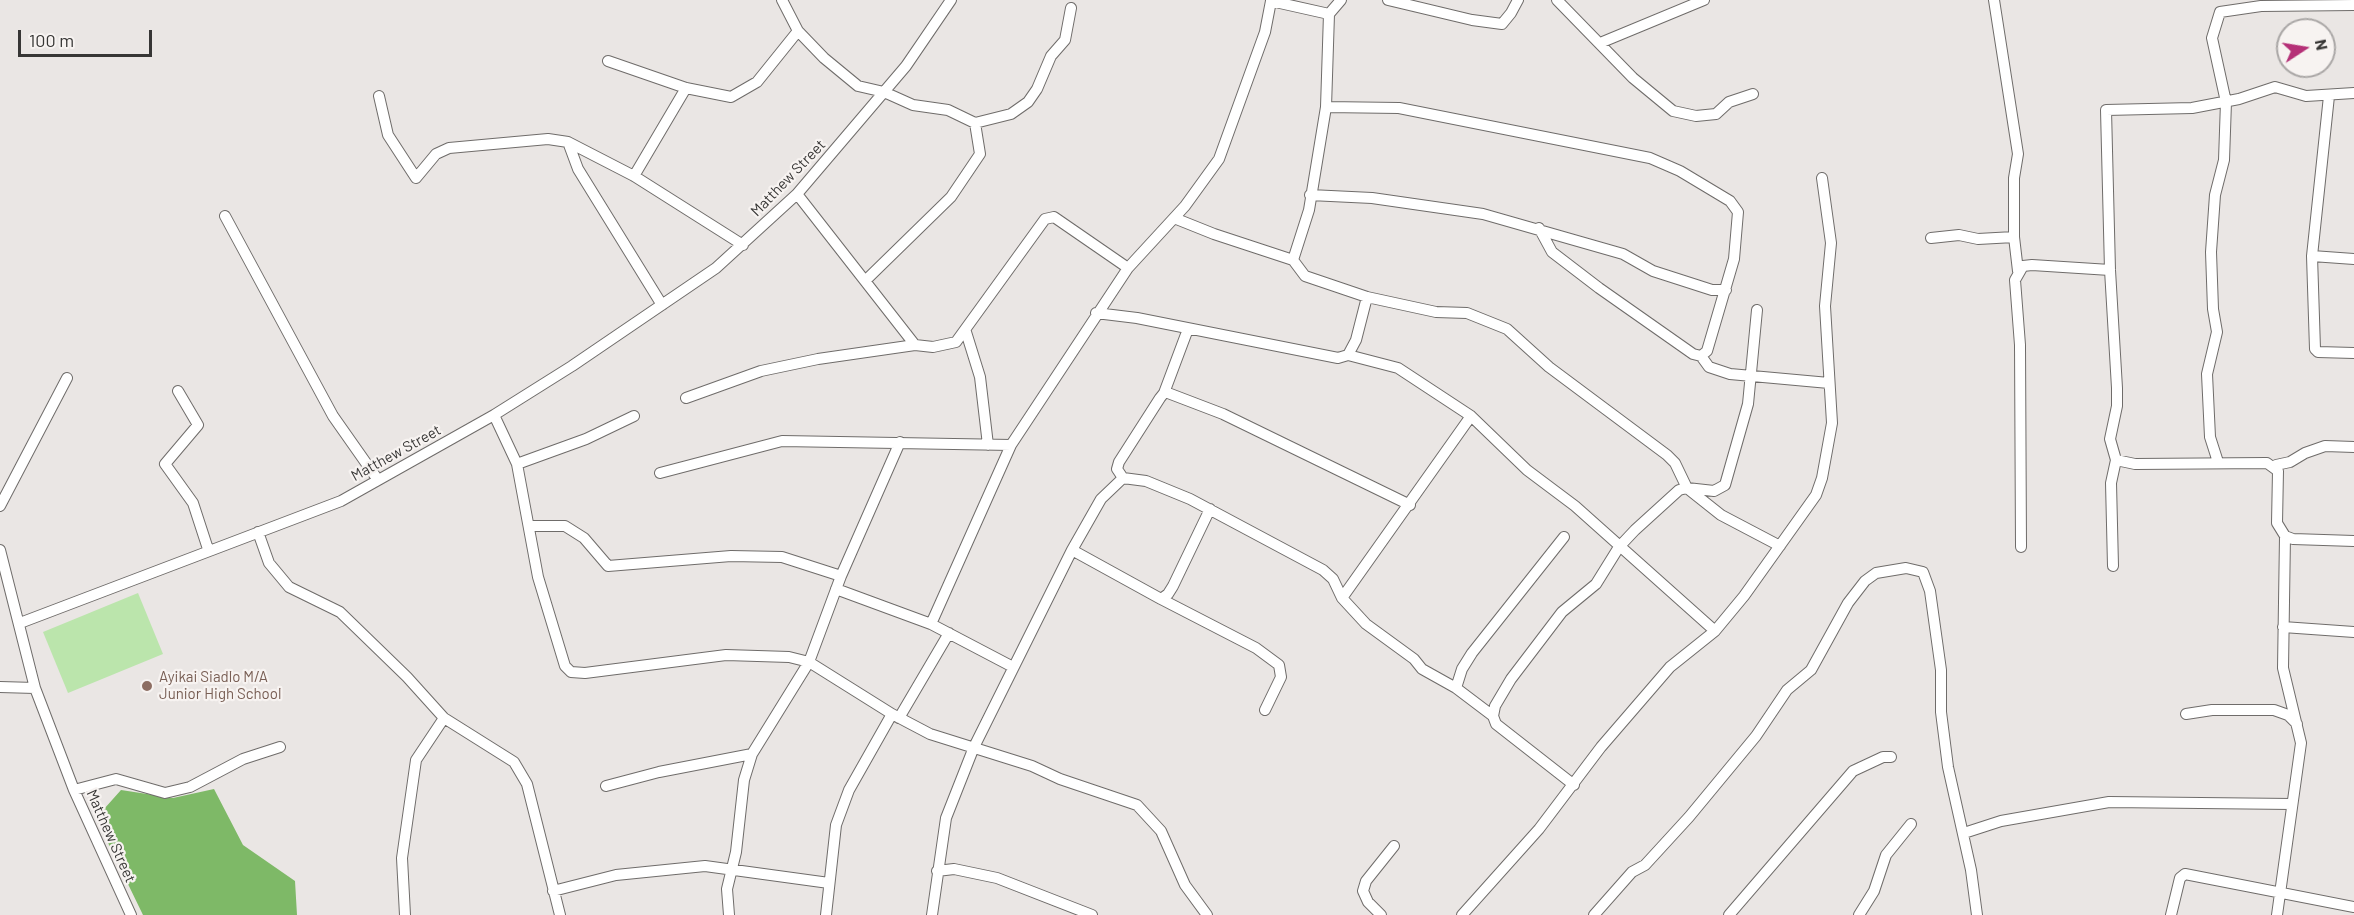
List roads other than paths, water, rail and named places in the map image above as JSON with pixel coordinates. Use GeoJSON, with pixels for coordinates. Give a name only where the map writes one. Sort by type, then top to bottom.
{"type":"FeatureCollection","features":[{"type":"Feature","properties":{"kind":"street"},"geometry":{"type":"LineString","coordinates":[[782,0],[798,31],[824,58],[858,86],[884,92],[914,105],[948,110],[975,123],[1011,114],[1028,102],[1037,89],[1051,56],[1065,40],[1071,8]]}},
{"type":"Feature","properties":{"kind":"street","name":"Matthew Street"},"geometry":{"type":"LineString","coordinates":[[131,915],[74,789],[35,688],[20,622],[208,549],[341,501],[494,415],[662,305],[716,268],[797,194],[884,92],[934,28],[951,0]]}},
{"type":"Feature","properties":{"kind":"street"},"geometry":{"type":"LineString","coordinates":[[1293,260],[1309,210],[1326,107],[1329,14],[1341,0]]}},
{"type":"Feature","properties":{"kind":"street"},"geometry":{"type":"LineString","coordinates":[[1388,0],[1472,20],[1502,24],[1518,0]]}},
{"type":"Feature","properties":{"kind":"street"},"geometry":{"type":"LineString","coordinates":[[1557,0],[1633,78],[1673,111],[1696,116],[1716,114],[1729,102],[1753,94]]}},
{"type":"Feature","properties":{"kind":"street"},"geometry":{"type":"LineString","coordinates":[[1600,43],[1704,0]]}},
{"type":"Feature","properties":{"kind":"street"},"geometry":{"type":"LineString","coordinates":[[1994,0],[2018,154],[2014,178],[2014,237],[2019,271]]}},
{"type":"Feature","properties":{"kind":"street"},"geometry":{"type":"LineString","coordinates":[[931,624],[1011,446],[1128,267],[1174,218],[1219,159],[1265,32],[1271,2],[1329,14]]}},
{"type":"Feature","properties":{"kind":"street"},"geometry":{"type":"LineString","coordinates":[[2218,462],[2210,437],[2207,374],[2217,332],[2213,309],[2211,252],[2215,195],[2224,160],[2226,102],[2212,38],[2220,12],[2261,6],[2354,5]]}},
{"type":"Feature","properties":{"kind":"street"},"geometry":{"type":"LineString","coordinates":[[609,60],[686,88],[731,97],[757,82],[798,31]]}},
{"type":"Feature","properties":{"kind":"street"},"geometry":{"type":"LineString","coordinates":[[2113,566],[2111,483],[2116,460],[2110,439],[2117,397],[2110,270],[2106,110],[2192,108],[2226,102],[2275,87],[2307,96],[2354,93]]}},
{"type":"Feature","properties":{"kind":"street"},"geometry":{"type":"LineString","coordinates":[[634,176],[686,88]]}},
{"type":"Feature","properties":{"kind":"street"},"geometry":{"type":"LineString","coordinates":[[379,96],[388,135],[416,178],[436,154],[449,148],[548,139],[568,142],[634,176],[743,244]]}},
{"type":"Feature","properties":{"kind":"street"},"geometry":{"type":"LineString","coordinates":[[2329,96],[2312,256],[2315,349],[2318,352],[2354,353]]}},
{"type":"Feature","properties":{"kind":"street"},"geometry":{"type":"LineString","coordinates":[[1326,107],[1399,108],[1650,159],[1680,171],[1730,201],[1738,212],[1734,259],[1707,351],[1701,356]]}},
{"type":"Feature","properties":{"kind":"street"},"geometry":{"type":"LineString","coordinates":[[866,279],[913,231],[951,197],[980,154],[975,123]]}},
{"type":"Feature","properties":{"kind":"street"},"geometry":{"type":"LineString","coordinates":[[568,142],[578,169],[662,305]]}},
{"type":"Feature","properties":{"kind":"street"},"geometry":{"type":"LineString","coordinates":[[1462,915],[1501,875],[1574,785],[1601,747],[1670,667],[1716,631],[1816,495],[1822,478],[1832,423],[1825,306],[1831,243],[1822,178]]}},
{"type":"Feature","properties":{"kind":"street"},"geometry":{"type":"LineString","coordinates":[[797,194],[866,279],[915,345]]}},
{"type":"Feature","properties":{"kind":"street"},"geometry":{"type":"LineString","coordinates":[[1310,195],[1372,198],[1483,214],[1539,228],[1623,254],[1653,271],[1712,290],[1726,290]]}},
{"type":"Feature","properties":{"kind":"street"},"geometry":{"type":"LineString","coordinates":[[225,216],[333,416],[378,480]]}},
{"type":"Feature","properties":{"kind":"street"},"geometry":{"type":"LineString","coordinates":[[686,398],[761,371],[818,359],[915,345],[933,346],[956,342],[966,332],[1045,219],[1054,217],[1128,267]]}},
{"type":"Feature","properties":{"kind":"street"},"geometry":{"type":"LineString","coordinates":[[1174,218],[1256,250],[1293,260],[1305,276],[1367,297],[1436,312],[1467,313],[1507,329],[1549,367],[1667,455],[1675,463],[1687,488],[1721,515],[1780,546]]}},
{"type":"Feature","properties":{"kind":"street"},"geometry":{"type":"LineString","coordinates":[[1539,228],[1552,252],[1683,348],[1701,356],[1709,367],[1730,374],[1829,383]]}},
{"type":"Feature","properties":{"kind":"street"},"geometry":{"type":"LineString","coordinates":[[1931,238],[1966,235],[1978,239],[2014,237]]}},
{"type":"Feature","properties":{"kind":"street"},"geometry":{"type":"LineString","coordinates":[[2312,256],[2354,259]]}},
{"type":"Feature","properties":{"kind":"street"},"geometry":{"type":"LineString","coordinates":[[2021,547],[2020,345],[2015,280],[2023,266],[2032,265],[2110,270]]}},
{"type":"Feature","properties":{"kind":"street"},"geometry":{"type":"LineString","coordinates":[[1348,355],[1356,340],[1367,297]]}},
{"type":"Feature","properties":{"kind":"street"},"geometry":{"type":"LineString","coordinates":[[1574,785],[1496,724],[1493,716],[1495,706],[1511,680],[1562,612],[1596,584],[1619,547],[1679,490],[1687,488],[1714,491],[1725,485],[1748,404],[1757,310]]}},
{"type":"Feature","properties":{"kind":"street"},"geometry":{"type":"LineString","coordinates":[[1096,313],[1338,358],[1348,355],[1398,368],[1472,416],[1527,470],[1575,506],[1716,631]]}},
{"type":"Feature","properties":{"kind":"street"},"geometry":{"type":"LineString","coordinates":[[1188,329],[1164,393],[1119,462],[1117,469],[1123,478],[1146,481],[1210,509],[1323,570],[1333,579],[1342,598],[1366,624],[1414,659],[1422,669],[1456,688],[1493,716]]}},
{"type":"Feature","properties":{"kind":"street"},"geometry":{"type":"LineString","coordinates":[[966,332],[980,377],[988,445]]}},
{"type":"Feature","properties":{"kind":"street"},"geometry":{"type":"LineString","coordinates":[[0,506],[67,378]]}},
{"type":"Feature","properties":{"kind":"street"},"geometry":{"type":"LineString","coordinates":[[178,392],[198,424],[165,464],[193,503],[208,549]]}},
{"type":"Feature","properties":{"kind":"street"},"geometry":{"type":"LineString","coordinates":[[1164,393],[1223,414],[1410,505]]}},
{"type":"Feature","properties":{"kind":"street"},"geometry":{"type":"LineString","coordinates":[[494,415],[517,464],[521,498],[529,526],[538,577],[565,666],[571,672],[585,673],[726,655],[789,657],[809,662],[896,716],[930,734],[974,747],[1137,805],[1161,831],[1185,885],[1207,915]]}},
{"type":"Feature","properties":{"kind":"street"},"geometry":{"type":"LineString","coordinates":[[517,464],[586,439],[634,416]]}},
{"type":"Feature","properties":{"kind":"street"},"geometry":{"type":"LineString","coordinates":[[1342,598],[1472,416]]}},
{"type":"Feature","properties":{"kind":"street"},"geometry":{"type":"LineString","coordinates":[[660,474],[782,441],[1011,446]]}},
{"type":"Feature","properties":{"kind":"street"},"geometry":{"type":"LineString","coordinates":[[729,915],[728,889],[731,868],[744,780],[752,754],[809,662],[841,576],[900,442]]}},
{"type":"Feature","properties":{"kind":"street"},"geometry":{"type":"LineString","coordinates":[[2276,465],[2290,462],[2305,453],[2325,446],[2354,447]]}},
{"type":"Feature","properties":{"kind":"street"},"geometry":{"type":"LineString","coordinates":[[2116,460],[2135,464],[2218,462],[2274,465],[2278,471],[2277,523],[2285,536],[2283,668],[2299,726],[2301,743],[2277,915]]}},
{"type":"Feature","properties":{"kind":"street"},"geometry":{"type":"LineString","coordinates":[[932,915],[946,818],[974,747],[1072,550],[1101,499],[1123,478]]}},
{"type":"Feature","properties":{"kind":"street"},"geometry":{"type":"LineString","coordinates":[[1161,598],[1168,594],[1173,586],[1210,509]]}},
{"type":"Feature","properties":{"kind":"street"},"geometry":{"type":"LineString","coordinates":[[529,526],[565,526],[584,538],[608,566],[731,556],[782,556],[841,576]]}},
{"type":"Feature","properties":{"kind":"street"},"geometry":{"type":"LineString","coordinates":[[258,532],[269,563],[289,587],[340,612],[407,677],[444,718],[514,762],[526,784],[560,915]]}},
{"type":"Feature","properties":{"kind":"street"},"geometry":{"type":"LineString","coordinates":[[2285,536],[2293,539],[2354,541]]}},
{"type":"Feature","properties":{"kind":"street"},"geometry":{"type":"LineString","coordinates":[[1456,688],[1462,669],[1472,653],[1564,537]]}},
{"type":"Feature","properties":{"kind":"street"},"geometry":{"type":"LineString","coordinates":[[0,550],[20,622]]}},
{"type":"Feature","properties":{"kind":"street"},"geometry":{"type":"LineString","coordinates":[[1072,550],[1256,648],[1279,665],[1282,671],[1281,677],[1265,710]]}},
{"type":"Feature","properties":{"kind":"street"},"geometry":{"type":"LineString","coordinates":[[1594,915],[1632,872],[1645,865],[1689,817],[1756,736],[1787,690],[1811,670],[1858,589],[1870,576],[1906,568],[1920,570],[1925,575],[1930,591],[1941,670],[1941,712],[1948,767],[1964,833],[1977,915]]}},
{"type":"Feature","properties":{"kind":"street"},"geometry":{"type":"LineString","coordinates":[[836,589],[931,624],[1013,667]]}},
{"type":"Feature","properties":{"kind":"street"},"geometry":{"type":"LineString","coordinates":[[2283,627],[2354,632]]}},
{"type":"Feature","properties":{"kind":"street"},"geometry":{"type":"LineString","coordinates":[[826,915],[836,825],[849,789],[949,633]]}},
{"type":"Feature","properties":{"kind":"street"},"geometry":{"type":"LineString","coordinates":[[0,687],[35,688]]}},
{"type":"Feature","properties":{"kind":"street"},"geometry":{"type":"LineString","coordinates":[[2186,714],[2212,710],[2274,710],[2288,715],[2299,726]]}},
{"type":"Feature","properties":{"kind":"street"},"geometry":{"type":"LineString","coordinates":[[405,915],[402,858],[416,760],[444,718]]}},
{"type":"Feature","properties":{"kind":"street"},"geometry":{"type":"LineString","coordinates":[[74,789],[116,779],[165,793],[190,787],[243,759],[280,747]]}},
{"type":"Feature","properties":{"kind":"street"},"geometry":{"type":"LineString","coordinates":[[606,786],[659,772],[752,754]]}},
{"type":"Feature","properties":{"kind":"street"},"geometry":{"type":"LineString","coordinates":[[1729,915],[1853,771],[1883,757],[1891,757]]}},
{"type":"Feature","properties":{"kind":"street"},"geometry":{"type":"LineString","coordinates":[[1964,833],[2001,821],[2109,802],[2292,804]]}},
{"type":"Feature","properties":{"kind":"street"},"geometry":{"type":"LineString","coordinates":[[1858,915],[1874,891],[1886,855],[1911,824]]}},
{"type":"Feature","properties":{"kind":"street"},"geometry":{"type":"LineString","coordinates":[[1381,915],[1368,902],[1363,891],[1366,881],[1394,846]]}},
{"type":"Feature","properties":{"kind":"street"},"geometry":{"type":"LineString","coordinates":[[553,891],[616,875],[705,866],[829,883]]}},
{"type":"Feature","properties":{"kind":"street"},"geometry":{"type":"LineString","coordinates":[[938,871],[954,869],[996,878],[1092,915]]}},
{"type":"Feature","properties":{"kind":"street"},"geometry":{"type":"LineString","coordinates":[[2171,915],[2180,878],[2185,874],[2354,907]]}},
{"type":"Feature","properties":{"kind":"place","name":"Ayikai Siadlo M/A Junior High School"},"geometry":{"type":"Point","coordinates":[147,686]}}]}
